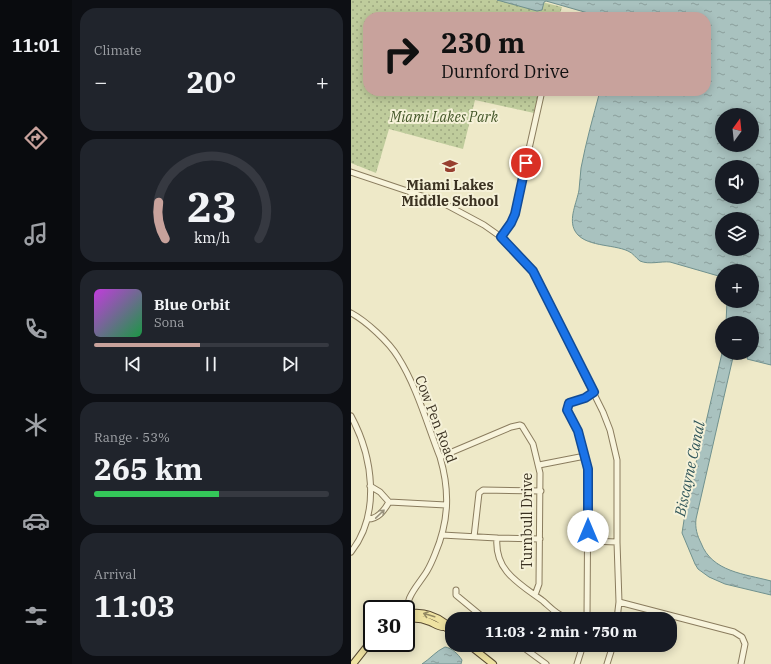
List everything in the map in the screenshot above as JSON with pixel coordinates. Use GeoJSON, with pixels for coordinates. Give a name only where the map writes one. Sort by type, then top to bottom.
{"type":"FeatureCollection","features":[{"type":"Feature","properties":{"kind":"main road"},"geometry":{"type":"LineString","coordinates":[[415,614],[422,613],[431,615],[445,623]]}},
{"type":"Feature","properties":{"kind":"main road"},"geometry":{"type":"LineString","coordinates":[[353,664],[363,651]]}},
{"type":"Feature","properties":{"kind":"main road"},"geometry":{"type":"LineString","coordinates":[[478,652],[493,664]]}},
{"type":"Feature","properties":{"kind":"street"},"geometry":{"type":"LineString","coordinates":[[501,237],[512,221],[515,211],[541,96]]}},
{"type":"Feature","properties":{"kind":"street"},"geometry":{"type":"LineString","coordinates":[[351,172],[443,203],[484,225],[501,237],[533,271],[603,412],[617,460],[619,602],[618,612]]}},
{"type":"Feature","properties":{"kind":"street","name":"Cow Pen Road"},"geometry":{"type":"LineString","coordinates":[[351,313],[360,318],[375,332],[397,356],[413,387],[440,457],[446,488],[445,523],[442,535],[427,571],[409,600]]}},
{"type":"Feature","properties":{"kind":"street"},"geometry":{"type":"LineString","coordinates":[[587,612],[589,541],[588,469],[578,431],[567,410],[567,406],[569,403],[585,398],[594,392]]}},
{"type":"Feature","properties":{"kind":"street"},"geometry":{"type":"LineString","coordinates":[[351,416],[361,435],[369,466],[370,486],[368,519],[361,539],[351,552]]}},
{"type":"Feature","properties":{"kind":"street","name":"Turnbull Drive"},"geometry":{"type":"LineString","coordinates":[[440,457],[511,428],[520,425],[522,426],[533,444],[541,473],[539,584],[535,595]]}},
{"type":"Feature","properties":{"kind":"street"},"geometry":{"type":"LineString","coordinates":[[539,465],[585,456]]}},
{"type":"Feature","properties":{"kind":"street"},"geometry":{"type":"LineString","coordinates":[[370,486],[380,492],[389,502],[446,505]]}},
{"type":"Feature","properties":{"kind":"street"},"geometry":{"type":"LineString","coordinates":[[474,537],[479,493],[483,490],[541,491]]}},
{"type":"Feature","properties":{"kind":"street"},"geometry":{"type":"LineString","coordinates":[[368,519],[375,519],[385,510],[389,502]]}},
{"type":"Feature","properties":{"kind":"street"},"geometry":{"type":"LineString","coordinates":[[442,535],[540,539]]}},
{"type":"Feature","properties":{"kind":"street"},"geometry":{"type":"LineString","coordinates":[[497,538],[496,550],[501,562],[511,578],[557,612]]}},
{"type":"Feature","properties":{"kind":"street"},"geometry":{"type":"LineString","coordinates":[[589,541],[617,542]]}},
{"type":"Feature","properties":{"kind":"street"},"geometry":{"type":"LineString","coordinates":[[456,590],[456,595],[477,612]]}},
{"type":"Feature","properties":{"kind":"street"},"geometry":{"type":"LineString","coordinates":[[619,602],[734,632],[743,637],[745,644],[741,664]]}},
{"type":"Feature","properties":{"kind":"street"},"geometry":{"type":"LineString","coordinates":[[530,652],[546,664]]}},
{"type":"Feature","properties":{"kind":"street"},"geometry":{"type":"LineString","coordinates":[[577,664],[581,652]]}},
{"type":"Feature","properties":{"kind":"street"},"geometry":{"type":"LineString","coordinates":[[607,664],[611,652]]}},
{"type":"Feature","properties":{"kind":"green space","name":"Miami Lakes Park"},"geometry":{"type":"Polygon","coordinates":[[[351,0],[534,0],[562,7],[560,12],[363,12],[363,96],[538,96],[534,113],[475,100],[463,149],[389,129],[376,173],[351,163],[351,0]]]}},
{"type":"Feature","properties":{"kind":"water"},"geometry":{"type":"Polygon","coordinates":[[[497,0],[771,0],[771,365],[751,360],[759,360],[759,316],[726,316],[727,308],[759,308],[759,264],[715,264],[715,275],[670,262],[644,262],[640,261],[628,251],[585,240],[575,231],[572,221],[579,190],[581,168],[587,139],[599,96],[711,96],[711,12],[584,12],[546,1],[544,2],[542,10],[537,11],[497,0]]]}},
{"type":"Feature","properties":{"kind":"water"},"geometry":{"type":"Polygon","coordinates":[[[720,360],[732,360],[696,519],[696,525],[700,540],[706,553],[713,560],[721,566],[740,574],[771,581],[771,595],[725,584],[709,577],[698,569],[695,564],[682,533],[689,488],[720,360]]]}},
{"type":"Feature","properties":{"kind":"water"},"geometry":{"type":"Polygon","coordinates":[[[445,647],[445,652],[454,652],[462,660],[461,664],[422,664],[445,647]]]}},
{"type":"Feature","properties":{"kind":"place","name":"Miami Lakes Middle School"},"geometry":{"type":"Point","coordinates":[450,166]}},
{"type":"Feature","properties":{"kind":"route"},"geometry":{"type":"LineString","coordinates":[[526,163],[515,214],[511,223],[501,237],[533,271],[594,392],[585,398],[569,403],[567,406],[567,410],[578,431],[588,469],[588,531]]}},
{"type":"Feature","properties":{"kind":"water label","name":"Biscayne Canal"},"geometry":{"type":"Point","coordinates":[690,469]}}]}
